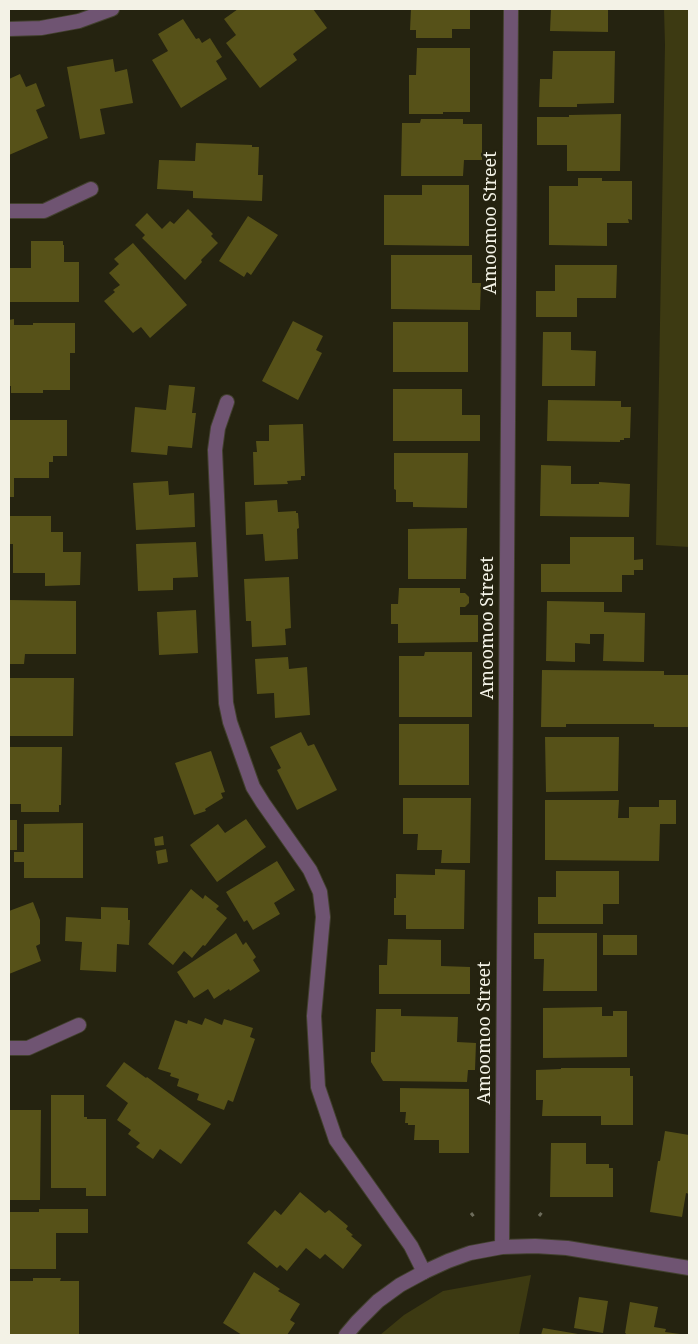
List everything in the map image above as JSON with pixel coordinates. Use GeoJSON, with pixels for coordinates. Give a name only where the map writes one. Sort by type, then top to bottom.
{"type":"FeatureCollection","features":[{"type":"Feature","properties":{"kind":"street"},"geometry":{"type":"LineString","coordinates":[[9,30],[41,28],[79,21],[112,9]]}},
{"type":"Feature","properties":{"kind":"street","name":"Amoomoo Street"},"geometry":{"type":"LineString","coordinates":[[502,1247],[511,9]]}},
{"type":"Feature","properties":{"kind":"street"},"geometry":{"type":"LineString","coordinates":[[9,211],[44,211],[91,189]]}},
{"type":"Feature","properties":{"kind":"street"},"geometry":{"type":"LineString","coordinates":[[227,402],[218,428],[215,450],[226,703],[230,722],[253,787],[310,870],[320,892],[323,917],[314,1016],[318,1087],[336,1140],[411,1246],[424,1272]]}},
{"type":"Feature","properties":{"kind":"street"},"geometry":{"type":"LineString","coordinates":[[9,1048],[28,1048],[79,1025]]}},
{"type":"Feature","properties":{"kind":"street"},"geometry":{"type":"LineString","coordinates":[[346,1335],[378,1301],[400,1285],[424,1272],[470,1253],[502,1247],[535,1246],[566,1248],[689,1268]]}},
{"type":"Feature","properties":{"kind":"path"},"geometry":{"type":"LineString","coordinates":[[539,1216],[544,1211]]}},
{"type":"Feature","properties":{"kind":"path"},"geometry":{"type":"LineString","coordinates":[[471,1214],[475,1218]]}},
{"type":"Feature","properties":{"kind":"shaded area"},"geometry":{"type":"Polygon","coordinates":[[[664,9],[689,9],[689,547],[656,545],[665,45],[664,9]]]}},
{"type":"Feature","properties":{"kind":"shaded area"},"geometry":{"type":"Polygon","coordinates":[[[531,1275],[519,1335],[380,1335],[404,1315],[443,1291],[531,1275]]]}},
{"type":"Feature","properties":{"kind":"building"},"geometry":{"type":"Polygon","coordinates":[[[238,9],[313,9],[327,28],[293,54],[297,60],[260,88],[226,43],[236,35],[224,19],[238,9]]]}},
{"type":"Feature","properties":{"kind":"building"},"geometry":{"type":"Polygon","coordinates":[[[411,9],[470,9],[470,29],[452,29],[452,38],[416,38],[416,30],[410,30],[411,9]]]}},
{"type":"Feature","properties":{"kind":"building"},"geometry":{"type":"Polygon","coordinates":[[[551,9],[608,9],[608,32],[550,31],[551,9]]]}},
{"type":"Feature","properties":{"kind":"building"},"geometry":{"type":"Polygon","coordinates":[[[183,19],[196,39],[199,38],[202,43],[210,38],[222,57],[216,61],[227,79],[181,108],[152,60],[168,51],[158,34],[183,19]]]}},
{"type":"Feature","properties":{"kind":"building"},"geometry":{"type":"Polygon","coordinates":[[[417,48],[470,48],[470,112],[409,114],[409,75],[416,75],[417,48]]]}},
{"type":"Feature","properties":{"kind":"building"},"geometry":{"type":"Polygon","coordinates":[[[553,51],[615,51],[614,103],[577,104],[577,107],[539,107],[540,79],[552,79],[553,51]]]}},
{"type":"Feature","properties":{"kind":"building"},"geometry":{"type":"Polygon","coordinates":[[[113,59],[115,72],[127,69],[133,103],[100,109],[105,134],[80,139],[67,67],[113,59]]]}},
{"type":"Feature","properties":{"kind":"building"},"geometry":{"type":"Polygon","coordinates":[[[20,74],[26,87],[36,83],[45,106],[36,110],[48,138],[9,155],[9,79],[20,74]]]}},
{"type":"Feature","properties":{"kind":"building"},"geometry":{"type":"Polygon","coordinates":[[[621,114],[620,171],[567,171],[567,145],[537,145],[537,117],[621,114]]]}},
{"type":"Feature","properties":{"kind":"building"},"geometry":{"type":"Polygon","coordinates":[[[421,119],[463,119],[463,124],[482,124],[482,160],[464,160],[463,176],[401,176],[402,123],[420,123],[421,119]]]}},
{"type":"Feature","properties":{"kind":"building"},"geometry":{"type":"Polygon","coordinates":[[[196,143],[252,145],[252,147],[259,147],[258,175],[263,175],[262,201],[193,198],[193,191],[157,189],[159,160],[195,161],[196,143]]]}},
{"type":"Feature","properties":{"kind":"building"},"geometry":{"type":"Polygon","coordinates":[[[578,178],[602,178],[602,181],[632,181],[632,220],[628,219],[629,223],[607,223],[607,246],[549,245],[549,186],[578,186],[578,178]]]}},
{"type":"Feature","properties":{"kind":"building"},"geometry":{"type":"Polygon","coordinates":[[[422,185],[469,185],[469,246],[384,245],[384,195],[422,195],[422,185]]]}},
{"type":"Feature","properties":{"kind":"building"},"geometry":{"type":"Polygon","coordinates":[[[188,209],[213,234],[211,236],[218,243],[185,280],[142,238],[145,235],[135,225],[147,213],[162,229],[170,221],[174,224],[188,209]]]}},
{"type":"Feature","properties":{"kind":"building"},"geometry":{"type":"Polygon","coordinates":[[[248,216],[278,235],[251,275],[247,272],[244,277],[219,261],[248,216]]]}},
{"type":"Feature","properties":{"kind":"building"},"geometry":{"type":"Polygon","coordinates":[[[31,241],[63,241],[64,262],[79,262],[79,302],[9,302],[9,268],[31,268],[31,241]]]}},
{"type":"Feature","properties":{"kind":"building"},"geometry":{"type":"Polygon","coordinates":[[[133,243],[187,305],[150,338],[141,327],[133,333],[104,301],[120,285],[109,273],[119,264],[114,259],[133,243]]]}},
{"type":"Feature","properties":{"kind":"building"},"geometry":{"type":"Polygon","coordinates":[[[391,255],[472,255],[472,283],[481,283],[480,310],[391,309],[391,255]]]}},
{"type":"Feature","properties":{"kind":"building"},"geometry":{"type":"Polygon","coordinates":[[[555,265],[617,265],[616,298],[577,298],[577,317],[536,317],[536,291],[555,291],[555,265]]]}},
{"type":"Feature","properties":{"kind":"building"},"geometry":{"type":"Polygon","coordinates":[[[14,319],[14,325],[75,323],[75,353],[70,353],[70,390],[43,390],[43,393],[11,393],[11,386],[9,386],[9,320],[14,319]]]}},
{"type":"Feature","properties":{"kind":"building"},"geometry":{"type":"Polygon","coordinates":[[[293,321],[323,336],[316,350],[322,353],[298,400],[262,381],[293,321]]]}},
{"type":"Feature","properties":{"kind":"building"},"geometry":{"type":"Polygon","coordinates":[[[393,322],[468,322],[468,372],[393,372],[393,322]]]}},
{"type":"Feature","properties":{"kind":"building"},"geometry":{"type":"Polygon","coordinates":[[[543,332],[571,332],[571,350],[596,351],[595,386],[542,386],[543,332]]]}},
{"type":"Feature","properties":{"kind":"building"},"geometry":{"type":"Polygon","coordinates":[[[169,385],[195,387],[192,413],[196,413],[192,448],[168,446],[167,455],[131,452],[135,407],[166,410],[169,385]]]}},
{"type":"Feature","properties":{"kind":"building"},"geometry":{"type":"Polygon","coordinates":[[[393,389],[462,389],[462,415],[480,415],[480,441],[393,441],[393,389]]]}},
{"type":"Feature","properties":{"kind":"building"},"geometry":{"type":"Polygon","coordinates":[[[548,400],[621,401],[621,407],[631,407],[630,438],[624,438],[620,442],[547,441],[548,400]]]}},
{"type":"Feature","properties":{"kind":"building"},"geometry":{"type":"Polygon","coordinates":[[[10,420],[67,420],[67,456],[53,456],[53,462],[49,462],[49,478],[14,478],[14,497],[9,497],[10,420]]]}},
{"type":"Feature","properties":{"kind":"building"},"geometry":{"type":"Polygon","coordinates":[[[303,424],[305,476],[301,476],[301,480],[287,481],[288,484],[254,485],[253,452],[257,452],[256,441],[269,441],[269,425],[303,424]]]}},
{"type":"Feature","properties":{"kind":"building"},"geometry":{"type":"Polygon","coordinates":[[[394,453],[468,453],[467,508],[413,507],[413,502],[396,502],[394,453]]]}},
{"type":"Feature","properties":{"kind":"building"},"geometry":{"type":"Polygon","coordinates":[[[541,465],[571,466],[571,484],[599,484],[599,482],[630,484],[629,517],[540,516],[541,465]]]}},
{"type":"Feature","properties":{"kind":"building"},"geometry":{"type":"Polygon","coordinates":[[[168,481],[169,495],[194,493],[195,527],[136,530],[133,483],[168,481]]]}},
{"type":"Feature","properties":{"kind":"building"},"geometry":{"type":"Polygon","coordinates":[[[277,500],[278,512],[296,511],[298,513],[298,559],[265,561],[263,534],[246,535],[245,502],[277,500]]]}},
{"type":"Feature","properties":{"kind":"building"},"geometry":{"type":"Polygon","coordinates":[[[9,516],[51,516],[51,532],[63,532],[63,552],[81,552],[80,585],[45,586],[45,573],[13,573],[13,544],[9,544],[9,516]]]}},
{"type":"Feature","properties":{"kind":"building"},"geometry":{"type":"Polygon","coordinates":[[[467,528],[466,579],[408,579],[408,529],[467,528]]]}},
{"type":"Feature","properties":{"kind":"building"},"geometry":{"type":"Polygon","coordinates":[[[570,537],[634,537],[634,560],[643,559],[643,570],[634,570],[634,575],[622,575],[622,592],[541,592],[541,564],[570,564],[570,537]]]}},
{"type":"Feature","properties":{"kind":"building"},"geometry":{"type":"Polygon","coordinates":[[[196,542],[198,577],[173,578],[173,590],[138,591],[136,544],[196,542]]]}},
{"type":"Feature","properties":{"kind":"building"},"geometry":{"type":"Polygon","coordinates":[[[289,577],[291,628],[285,629],[286,645],[252,647],[251,621],[246,621],[244,579],[289,577]]]}},
{"type":"Feature","properties":{"kind":"building"},"geometry":{"type":"Polygon","coordinates":[[[399,588],[460,588],[460,593],[465,593],[469,597],[469,603],[465,607],[460,607],[460,615],[478,615],[478,642],[398,643],[398,624],[391,624],[391,604],[398,604],[399,588]]]}},
{"type":"Feature","properties":{"kind":"building"},"geometry":{"type":"Polygon","coordinates":[[[9,600],[76,601],[76,654],[25,654],[24,664],[9,664],[9,600]]]}},
{"type":"Feature","properties":{"kind":"building"},"geometry":{"type":"Polygon","coordinates":[[[547,601],[604,602],[604,612],[645,613],[644,662],[603,661],[604,634],[590,634],[590,644],[575,643],[575,662],[546,661],[547,601]]]}},
{"type":"Feature","properties":{"kind":"building"},"geometry":{"type":"Polygon","coordinates":[[[196,610],[198,653],[159,655],[157,612],[196,610]]]}},
{"type":"Feature","properties":{"kind":"building"},"geometry":{"type":"Polygon","coordinates":[[[425,652],[472,652],[472,717],[399,717],[399,656],[424,656],[425,652]]]}},
{"type":"Feature","properties":{"kind":"building"},"geometry":{"type":"Polygon","coordinates":[[[288,657],[289,669],[307,667],[310,715],[275,718],[274,693],[257,694],[255,659],[288,657]]]}},
{"type":"Feature","properties":{"kind":"building"},"geometry":{"type":"Polygon","coordinates":[[[542,670],[664,671],[664,675],[689,675],[689,727],[654,727],[654,724],[566,724],[566,727],[541,727],[542,670]]]}},
{"type":"Feature","properties":{"kind":"building"},"geometry":{"type":"Polygon","coordinates":[[[9,678],[74,678],[73,736],[9,736],[9,678]]]}},
{"type":"Feature","properties":{"kind":"building"},"geometry":{"type":"Polygon","coordinates":[[[399,724],[469,724],[469,785],[399,785],[399,724]]]}},
{"type":"Feature","properties":{"kind":"building"},"geometry":{"type":"Polygon","coordinates":[[[301,732],[308,746],[314,744],[337,790],[297,810],[277,770],[281,768],[270,747],[301,732]]]}},
{"type":"Feature","properties":{"kind":"building"},"geometry":{"type":"Polygon","coordinates":[[[545,737],[619,737],[618,791],[546,792],[545,737]]]}},
{"type":"Feature","properties":{"kind":"building"},"geometry":{"type":"Polygon","coordinates":[[[9,747],[62,747],[61,805],[59,805],[59,812],[21,812],[21,804],[9,804],[9,747]]]}},
{"type":"Feature","properties":{"kind":"building"},"geometry":{"type":"Polygon","coordinates":[[[211,751],[225,792],[221,793],[223,798],[205,809],[206,811],[194,815],[175,763],[211,751]]]}},
{"type":"Feature","properties":{"kind":"building"},"geometry":{"type":"Polygon","coordinates":[[[403,798],[471,798],[470,863],[441,863],[442,850],[417,850],[418,834],[403,834],[403,798]]]}},
{"type":"Feature","properties":{"kind":"building"},"geometry":{"type":"Polygon","coordinates":[[[545,800],[619,800],[618,818],[629,818],[629,807],[659,807],[659,800],[676,800],[676,824],[660,824],[659,861],[545,860],[545,800]]]}},
{"type":"Feature","properties":{"kind":"building"},"geometry":{"type":"Polygon","coordinates":[[[246,819],[266,847],[217,882],[190,845],[218,824],[225,833],[246,819]]]}},
{"type":"Feature","properties":{"kind":"building"},"geometry":{"type":"Polygon","coordinates":[[[9,820],[17,820],[17,850],[9,850],[9,820]]]}},
{"type":"Feature","properties":{"kind":"building"},"geometry":{"type":"Polygon","coordinates":[[[83,823],[83,878],[24,878],[24,862],[14,862],[14,852],[24,852],[24,824],[83,823]]]}},
{"type":"Feature","properties":{"kind":"building"},"geometry":{"type":"Polygon","coordinates":[[[163,836],[164,845],[155,846],[154,838],[163,836]]]}},
{"type":"Feature","properties":{"kind":"building"},"geometry":{"type":"Polygon","coordinates":[[[166,849],[168,862],[158,864],[156,851],[166,849]]]}},
{"type":"Feature","properties":{"kind":"building"},"geometry":{"type":"Polygon","coordinates":[[[277,861],[295,890],[274,903],[280,914],[253,930],[247,920],[244,922],[226,892],[277,861]]]}},
{"type":"Feature","properties":{"kind":"building"},"geometry":{"type":"Polygon","coordinates":[[[435,869],[465,870],[464,929],[406,929],[406,915],[394,915],[396,874],[435,875],[435,869]]]}},
{"type":"Feature","properties":{"kind":"building"},"geometry":{"type":"Polygon","coordinates":[[[556,871],[619,871],[619,904],[603,904],[603,924],[538,924],[538,897],[556,897],[556,871]]]}},
{"type":"Feature","properties":{"kind":"building"},"geometry":{"type":"Polygon","coordinates":[[[191,889],[203,899],[205,895],[219,906],[216,909],[227,918],[205,946],[203,945],[192,958],[184,951],[173,965],[148,944],[191,889]]]}},
{"type":"Feature","properties":{"kind":"building"},"geometry":{"type":"Polygon","coordinates":[[[33,902],[40,920],[40,944],[36,946],[41,961],[9,974],[9,911],[33,902]]]}},
{"type":"Feature","properties":{"kind":"building"},"geometry":{"type":"Polygon","coordinates":[[[101,907],[128,908],[128,920],[130,920],[129,945],[117,944],[116,972],[80,970],[82,942],[65,941],[66,917],[101,919],[101,907]]]}},
{"type":"Feature","properties":{"kind":"building"},"geometry":{"type":"Polygon","coordinates":[[[236,933],[243,945],[246,942],[256,957],[253,960],[260,971],[214,999],[208,989],[194,998],[177,972],[236,933]]]}},
{"type":"Feature","properties":{"kind":"building"},"geometry":{"type":"Polygon","coordinates":[[[534,933],[597,933],[597,991],[543,991],[544,959],[534,959],[534,933]]]}},
{"type":"Feature","properties":{"kind":"building"},"geometry":{"type":"Polygon","coordinates":[[[603,935],[637,935],[637,955],[603,955],[603,935]]]}},
{"type":"Feature","properties":{"kind":"building"},"geometry":{"type":"Polygon","coordinates":[[[388,939],[441,940],[441,966],[470,967],[470,994],[379,994],[379,965],[387,965],[388,939]]]}},
{"type":"Feature","properties":{"kind":"building"},"geometry":{"type":"Polygon","coordinates":[[[602,1007],[602,1016],[613,1016],[613,1011],[627,1011],[627,1057],[543,1058],[543,1008],[602,1007]]]}},
{"type":"Feature","properties":{"kind":"building"},"geometry":{"type":"Polygon","coordinates":[[[376,1009],[401,1009],[401,1016],[458,1017],[457,1042],[476,1043],[475,1070],[468,1070],[467,1082],[383,1081],[371,1062],[371,1052],[375,1052],[376,1009]]]}},
{"type":"Feature","properties":{"kind":"building"},"geometry":{"type":"Polygon","coordinates":[[[205,1018],[222,1025],[224,1019],[253,1028],[250,1037],[255,1039],[233,1102],[228,1100],[224,1110],[197,1100],[199,1094],[177,1086],[179,1079],[170,1076],[171,1073],[158,1069],[175,1020],[187,1024],[188,1020],[202,1025],[205,1018]]]}},
{"type":"Feature","properties":{"kind":"building"},"geometry":{"type":"Polygon","coordinates":[[[124,1062],[211,1124],[181,1164],[160,1149],[153,1159],[136,1147],[140,1143],[128,1134],[131,1130],[117,1120],[128,1103],[106,1086],[124,1062]]]}},
{"type":"Feature","properties":{"kind":"building"},"geometry":{"type":"Polygon","coordinates":[[[630,1068],[630,1076],[633,1076],[633,1125],[601,1125],[601,1116],[542,1116],[543,1100],[536,1100],[536,1070],[630,1068]]]}},
{"type":"Feature","properties":{"kind":"building"},"geometry":{"type":"Polygon","coordinates":[[[400,1088],[469,1089],[469,1153],[439,1153],[439,1140],[414,1140],[415,1125],[405,1123],[406,1112],[400,1112],[400,1088]]]}},
{"type":"Feature","properties":{"kind":"building"},"geometry":{"type":"Polygon","coordinates":[[[51,1095],[84,1095],[84,1117],[87,1117],[87,1119],[106,1119],[106,1196],[86,1196],[86,1188],[51,1188],[51,1095]]]}},
{"type":"Feature","properties":{"kind":"building"},"geometry":{"type":"Polygon","coordinates":[[[9,1110],[41,1110],[40,1200],[9,1200],[9,1110]]]}},
{"type":"Feature","properties":{"kind":"building"},"geometry":{"type":"Polygon","coordinates":[[[665,1131],[689,1135],[689,1194],[686,1193],[682,1217],[650,1212],[665,1131]]]}},
{"type":"Feature","properties":{"kind":"building"},"geometry":{"type":"Polygon","coordinates":[[[551,1143],[586,1143],[586,1164],[609,1164],[609,1168],[613,1168],[613,1197],[550,1197],[551,1143]]]}},
{"type":"Feature","properties":{"kind":"building"},"geometry":{"type":"Polygon","coordinates":[[[300,1192],[325,1213],[329,1210],[348,1226],[346,1229],[353,1235],[351,1236],[362,1245],[343,1269],[325,1254],[320,1259],[306,1248],[287,1271],[280,1265],[277,1268],[247,1243],[275,1210],[281,1215],[300,1192]]]}},
{"type":"Feature","properties":{"kind":"building"},"geometry":{"type":"Polygon","coordinates":[[[39,1209],[88,1209],[88,1233],[56,1233],[56,1269],[9,1269],[9,1212],[39,1212],[39,1209]]]}},
{"type":"Feature","properties":{"kind":"building"},"geometry":{"type":"Polygon","coordinates":[[[254,1272],[280,1289],[278,1291],[300,1304],[290,1320],[295,1323],[287,1335],[242,1335],[223,1323],[254,1272]]]}},
{"type":"Feature","properties":{"kind":"building"},"geometry":{"type":"Polygon","coordinates":[[[33,1278],[61,1278],[60,1281],[79,1281],[79,1335],[9,1335],[9,1281],[33,1281],[33,1278]]]}},
{"type":"Feature","properties":{"kind":"building"},"geometry":{"type":"Polygon","coordinates":[[[579,1297],[608,1301],[603,1333],[574,1328],[579,1297]]]}},
{"type":"Feature","properties":{"kind":"building"},"geometry":{"type":"Polygon","coordinates":[[[630,1302],[658,1307],[654,1327],[666,1329],[665,1332],[680,1335],[625,1335],[630,1302]]]}},
{"type":"Feature","properties":{"kind":"building"},"geometry":{"type":"Polygon","coordinates":[[[543,1328],[578,1334],[578,1335],[541,1335],[543,1328]]]}}]}
